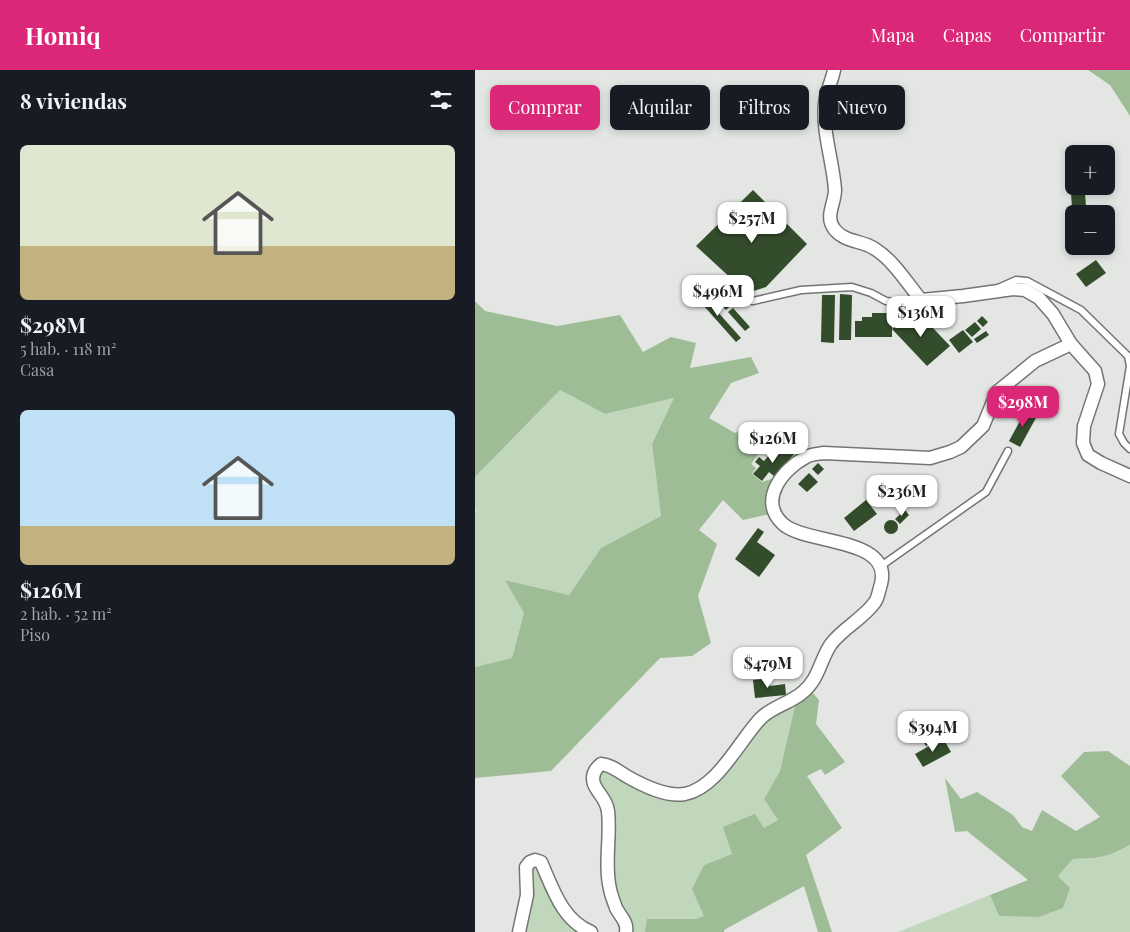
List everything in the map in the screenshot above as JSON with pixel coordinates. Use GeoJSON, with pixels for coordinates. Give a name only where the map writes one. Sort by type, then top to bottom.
{"type":"FeatureCollection","features":[{"type":"Feature","properties":{"kind":"street"},"geometry":{"type":"LineString","coordinates":[[834,70],[825,101],[824,122],[835,193],[829,218],[833,228],[840,236],[850,241],[866,244],[886,257],[921,300],[1013,289],[1025,290],[1039,298],[1053,314],[1071,344],[1095,371],[1098,384],[1085,426],[1083,443],[1088,455],[1130,476]]}},
{"type":"Feature","properties":{"kind":"street"},"geometry":{"type":"LineString","coordinates":[[626,932],[626,925],[617,909],[608,880],[609,836],[607,810],[604,798],[595,785],[593,777],[595,769],[601,764],[609,764],[648,786],[673,795],[695,791],[714,777],[762,717],[803,692],[816,677],[832,643],[876,601],[883,577],[881,566],[871,556],[858,548],[798,532],[782,524],[774,513],[773,497],[778,480],[789,468],[807,456],[824,453],[930,458],[961,447],[983,426],[997,392],[1035,360],[1071,344]]}},
{"type":"Feature","properties":{"kind":"street"},"geometry":{"type":"LineString","coordinates":[[519,932],[527,895],[526,867],[535,860],[541,862],[560,906],[570,918],[591,932]]}},
{"type":"Feature","properties":{"kind":"lane"},"geometry":{"type":"LineString","coordinates":[[993,291],[1008,282],[1027,280],[1081,310],[1122,349],[1128,356],[1130,366],[1119,434],[1124,444],[1130,449]]}},
{"type":"Feature","properties":{"kind":"lane"},"geometry":{"type":"LineString","coordinates":[[727,283],[745,299],[753,301],[801,290],[853,287],[886,300],[906,304],[921,300]]}},
{"type":"Feature","properties":{"kind":"lane"},"geometry":{"type":"LineString","coordinates":[[881,566],[986,492],[1008,451]]}},
{"type":"Feature","properties":{"kind":"green space"},"geometry":{"type":"Polygon","coordinates":[[[1088,70],[1130,70],[1130,116],[1110,85],[1088,70]]]}},
{"type":"Feature","properties":{"kind":"green space"},"geometry":{"type":"Polygon","coordinates":[[[475,301],[485,311],[557,326],[620,315],[643,352],[671,337],[696,343],[690,368],[751,357],[759,373],[731,383],[709,418],[735,433],[756,425],[759,453],[751,464],[756,468],[752,474],[762,482],[774,478],[768,497],[770,514],[743,520],[723,500],[699,530],[717,544],[698,596],[711,643],[692,656],[660,658],[551,771],[475,778],[475,667],[512,658],[524,613],[505,580],[569,595],[601,548],[661,516],[652,444],[674,398],[605,414],[560,390],[475,477],[475,301]]]}},
{"type":"Feature","properties":{"kind":"green space"},"geometry":{"type":"Polygon","coordinates":[[[560,390],[605,414],[675,398],[652,444],[661,516],[601,548],[569,595],[506,580],[524,613],[512,658],[475,667],[475,477],[560,390]]]}},
{"type":"Feature","properties":{"kind":"green space"},"geometry":{"type":"Polygon","coordinates":[[[811,691],[819,700],[816,724],[845,762],[825,775],[821,769],[807,776],[842,828],[806,855],[832,932],[818,932],[804,886],[724,930],[724,932],[645,932],[647,919],[695,919],[704,916],[692,889],[704,865],[732,854],[723,827],[755,814],[764,828],[778,820],[764,799],[780,771],[796,702],[811,691]]]}},
{"type":"Feature","properties":{"kind":"green space"},"geometry":{"type":"Polygon","coordinates":[[[796,702],[780,771],[764,799],[778,820],[764,828],[732,854],[704,865],[704,916],[695,919],[648,919],[645,932],[630,932],[614,890],[598,783],[599,771],[603,768],[686,798],[765,720],[796,702]]]}},
{"type":"Feature","properties":{"kind":"green space"},"geometry":{"type":"Polygon","coordinates":[[[1108,751],[1130,766],[1130,845],[1115,853],[1103,856],[1073,859],[1058,876],[1070,888],[1063,908],[1039,917],[999,916],[990,895],[1028,880],[967,831],[955,832],[945,778],[961,799],[977,792],[1013,815],[1022,827],[1032,831],[1042,810],[1076,831],[1100,817],[1061,776],[1084,752],[1108,751]]]}},
{"type":"Feature","properties":{"kind":"green space"},"geometry":{"type":"Polygon","coordinates":[[[1130,845],[1130,932],[898,932],[990,895],[999,916],[1039,917],[1063,908],[1070,888],[1058,876],[1073,859],[1089,859],[1103,856],[1130,845]]]}},
{"type":"Feature","properties":{"kind":"green space"},"geometry":{"type":"Polygon","coordinates":[[[535,864],[582,932],[523,932],[530,868],[535,864]]]}},
{"type":"Feature","properties":{"kind":"building"},"geometry":{"type":"Polygon","coordinates":[[[753,190],[807,244],[766,287],[747,293],[696,246],[753,190]]]}},
{"type":"Feature","properties":{"kind":"building"},"geometry":{"type":"Polygon","coordinates":[[[1071,195],[1085,195],[1086,205],[1072,205],[1071,195]]]}},
{"type":"Feature","properties":{"kind":"building"},"geometry":{"type":"Polygon","coordinates":[[[1096,260],[1106,273],[1086,287],[1076,274],[1096,260]]]}},
{"type":"Feature","properties":{"kind":"building"},"geometry":{"type":"Polygon","coordinates":[[[711,275],[721,282],[722,286],[715,296],[711,297],[701,290],[700,286],[707,276],[711,275]]]}},
{"type":"Feature","properties":{"kind":"building"},"geometry":{"type":"Polygon","coordinates":[[[727,289],[736,300],[726,310],[716,299],[727,289]]]}},
{"type":"Feature","properties":{"kind":"building"},"geometry":{"type":"Polygon","coordinates":[[[700,292],[741,338],[736,342],[695,296],[700,292]]]}},
{"type":"Feature","properties":{"kind":"building"},"geometry":{"type":"Polygon","coordinates":[[[840,294],[852,295],[851,340],[839,340],[840,294]]]}},
{"type":"Feature","properties":{"kind":"building"},"geometry":{"type":"Polygon","coordinates":[[[822,295],[835,295],[834,343],[821,342],[822,295]]]}},
{"type":"Feature","properties":{"kind":"building"},"geometry":{"type":"Polygon","coordinates":[[[733,308],[750,327],[745,331],[728,312],[733,308]]]}},
{"type":"Feature","properties":{"kind":"building"},"geometry":{"type":"Polygon","coordinates":[[[915,309],[950,346],[927,366],[892,329],[915,309]]]}},
{"type":"Feature","properties":{"kind":"building"},"geometry":{"type":"Polygon","coordinates":[[[872,313],[892,313],[892,337],[855,337],[855,321],[862,321],[862,317],[872,317],[872,313]]]}},
{"type":"Feature","properties":{"kind":"building"},"geometry":{"type":"Polygon","coordinates":[[[982,316],[988,322],[983,327],[977,321],[982,316]]]}},
{"type":"Feature","properties":{"kind":"building"},"geometry":{"type":"Polygon","coordinates":[[[975,322],[981,329],[972,337],[965,330],[975,322]]]}},
{"type":"Feature","properties":{"kind":"building"},"geometry":{"type":"Polygon","coordinates":[[[963,330],[973,342],[959,353],[949,340],[963,330]]]}},
{"type":"Feature","properties":{"kind":"building"},"geometry":{"type":"Polygon","coordinates":[[[986,331],[989,335],[977,343],[974,339],[986,331]]]}},
{"type":"Feature","properties":{"kind":"building"},"geometry":{"type":"Polygon","coordinates":[[[1026,410],[1037,416],[1020,447],[1009,441],[1026,410]]]}},
{"type":"Feature","properties":{"kind":"building"},"geometry":{"type":"Polygon","coordinates":[[[784,446],[794,454],[775,477],[769,472],[762,481],[753,474],[760,466],[755,462],[759,457],[764,461],[770,454],[774,457],[784,446]]]}},
{"type":"Feature","properties":{"kind":"building"},"geometry":{"type":"Polygon","coordinates":[[[818,463],[824,469],[818,475],[812,469],[818,463]]]}},
{"type":"Feature","properties":{"kind":"building"},"geometry":{"type":"Polygon","coordinates":[[[809,473],[818,482],[807,492],[798,484],[809,473]]]}},
{"type":"Feature","properties":{"kind":"building"},"geometry":{"type":"Polygon","coordinates":[[[866,500],[877,514],[854,531],[844,518],[866,500]]]}},
{"type":"Feature","properties":{"kind":"building"},"geometry":{"type":"Polygon","coordinates":[[[905,510],[909,515],[900,524],[895,519],[905,510]]]}},
{"type":"Feature","properties":{"kind":"building"},"geometry":{"type":"Polygon","coordinates":[[[891,520],[896,522],[898,527],[896,532],[891,534],[886,532],[884,527],[886,522],[891,520]]]}},
{"type":"Feature","properties":{"kind":"building"},"geometry":{"type":"Polygon","coordinates":[[[758,528],[764,532],[757,542],[775,555],[759,577],[735,559],[758,528]]]}},
{"type":"Feature","properties":{"kind":"building"},"geometry":{"type":"Polygon","coordinates":[[[769,678],[770,686],[785,684],[786,695],[755,698],[753,680],[769,678]]]}},
{"type":"Feature","properties":{"kind":"building"},"geometry":{"type":"Polygon","coordinates":[[[930,723],[940,737],[926,746],[917,731],[930,723]]]}},
{"type":"Feature","properties":{"kind":"building"},"geometry":{"type":"Polygon","coordinates":[[[943,738],[951,752],[923,767],[915,754],[943,738]]]}}]}
